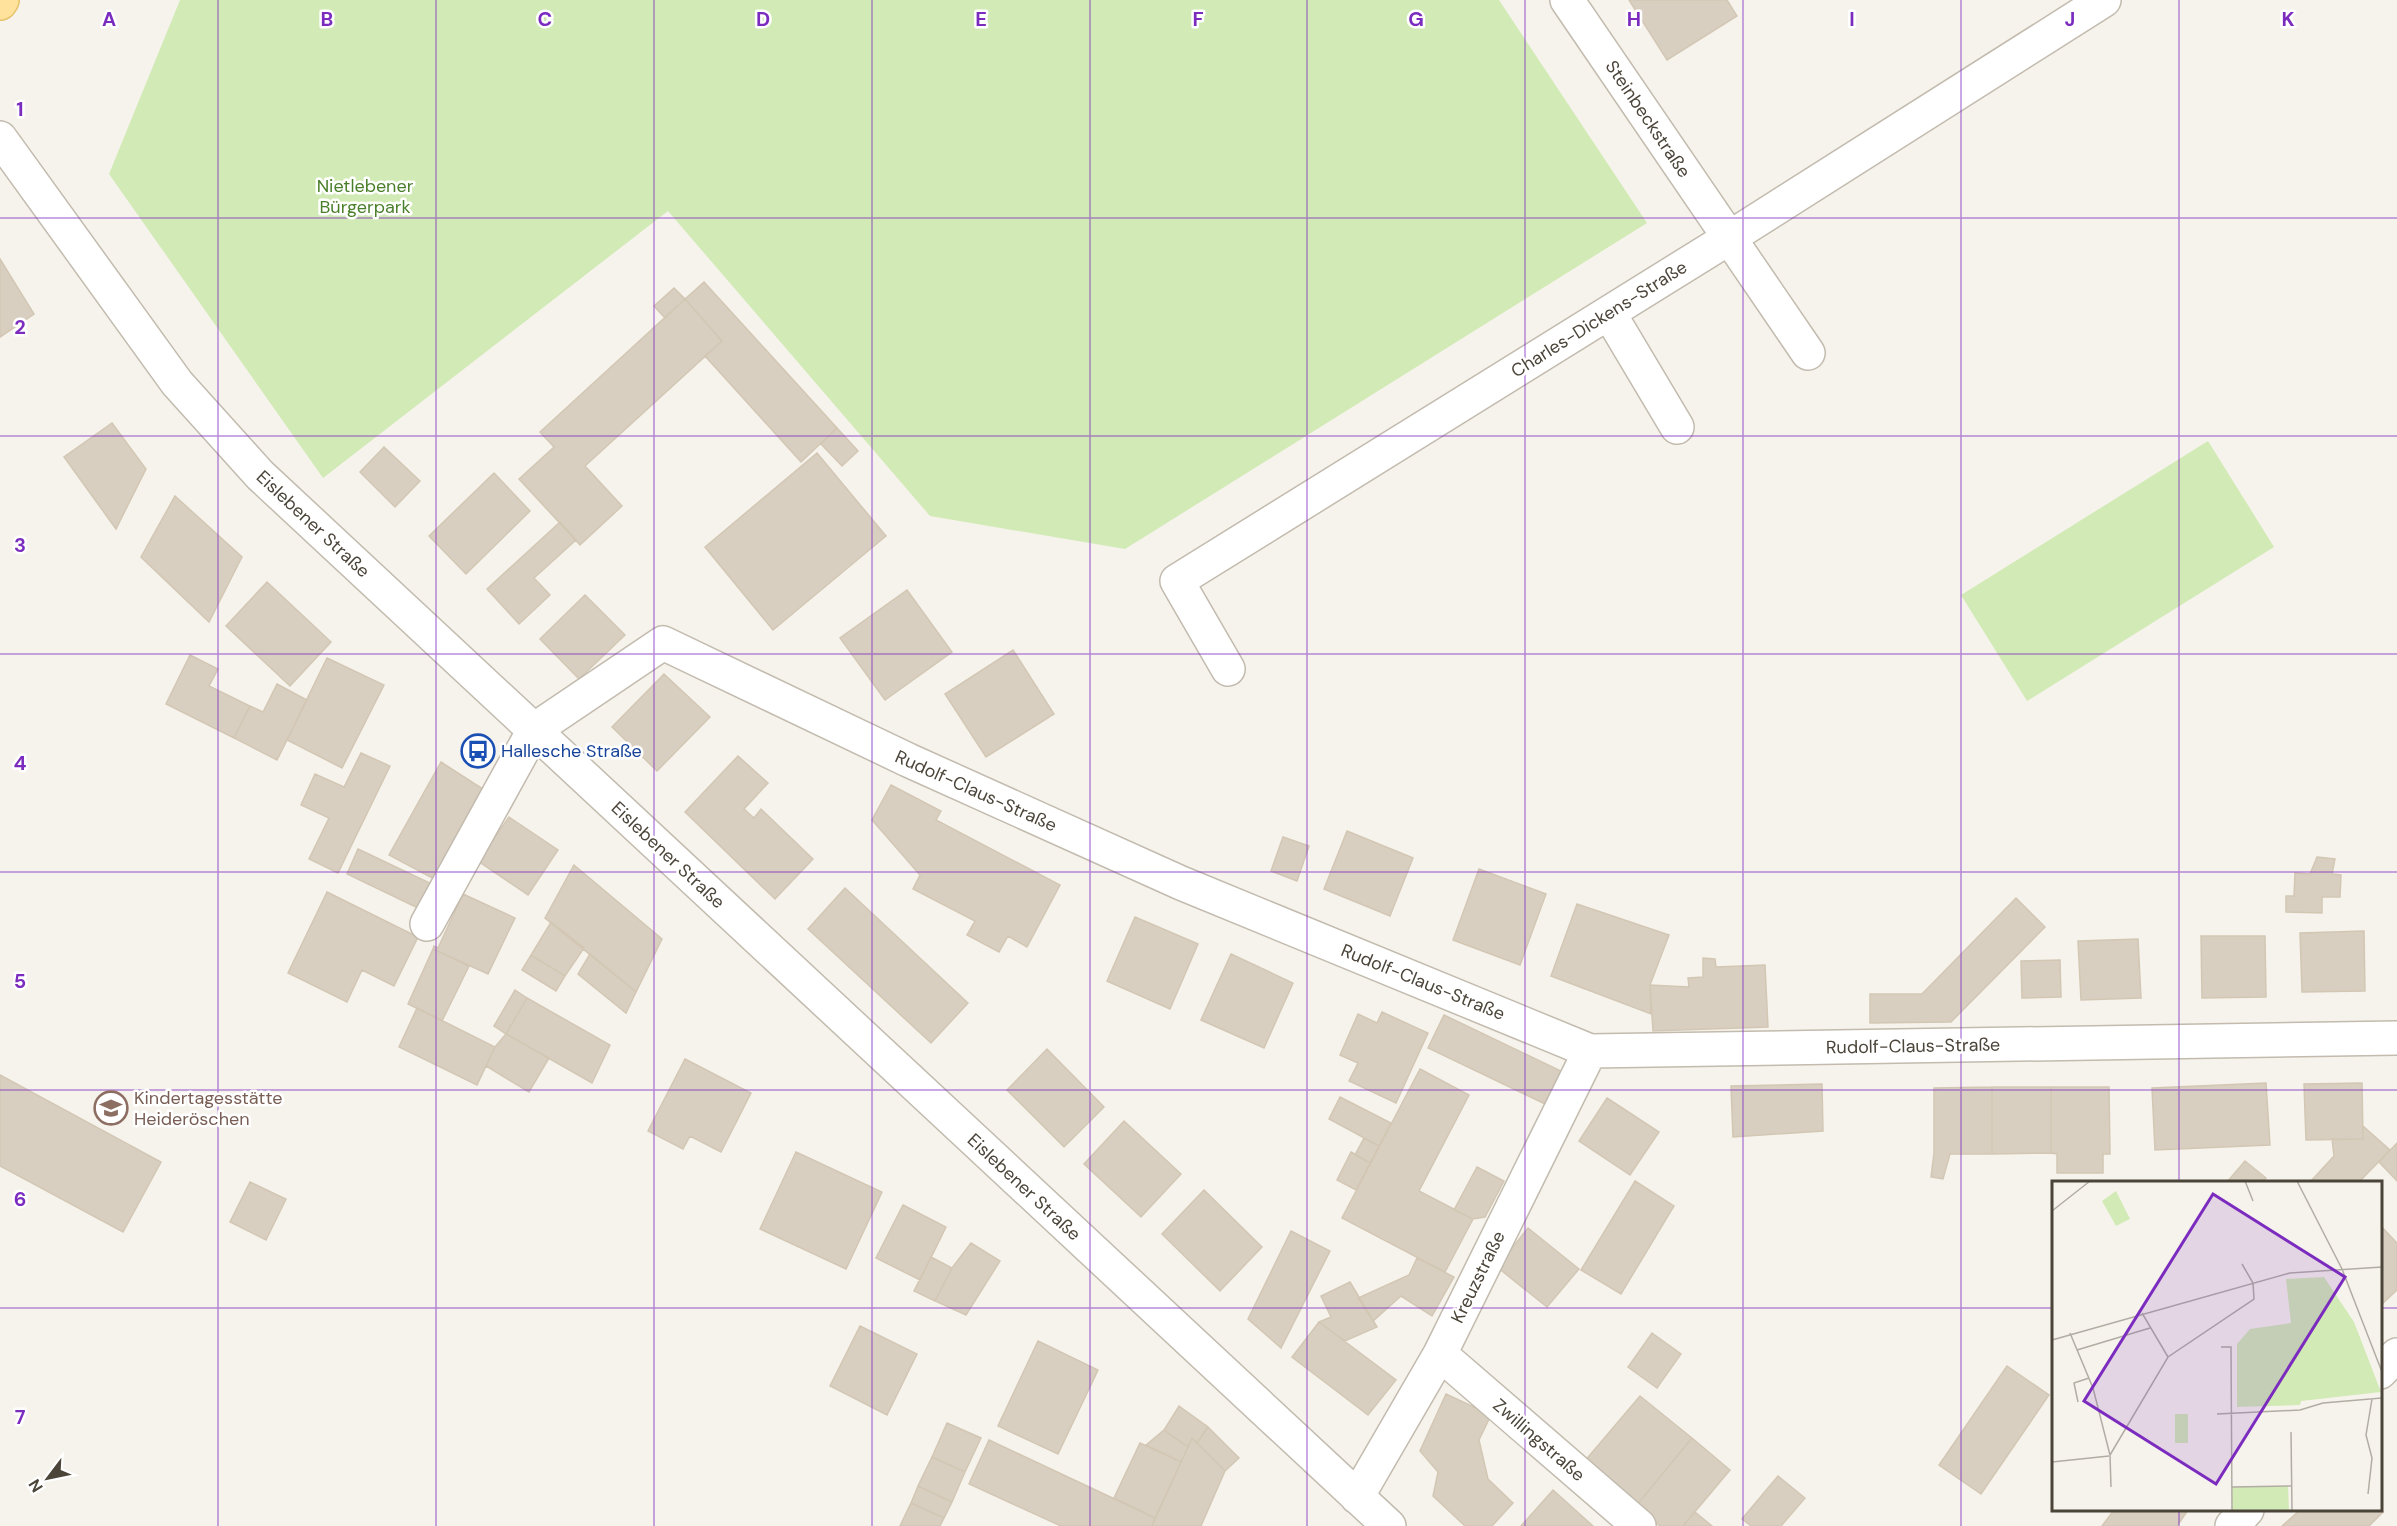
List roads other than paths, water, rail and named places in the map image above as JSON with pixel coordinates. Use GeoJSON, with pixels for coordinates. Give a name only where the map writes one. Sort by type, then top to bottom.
{"type":"FeatureCollection","features":[{"type":"Feature","properties":{"kind":"street","name":"Steinbeckstraße"},"geometry":{"type":"LineString","coordinates":[[1567,0],[1808,353]]}},
{"type":"Feature","properties":{"kind":"street","name":"Charles-Dickens-Straße"},"geometry":{"type":"LineString","coordinates":[[1228,669],[1177,581],[1729,238],[2103,0]]}},
{"type":"Feature","properties":{"kind":"street","name":"Eislebener Straße"},"geometry":{"type":"LineString","coordinates":[[0,138],[177,383],[260,475],[1389,1526]]}},
{"type":"Feature","properties":{"kind":"street"},"geometry":{"type":"LineString","coordinates":[[1609,313],[1677,427]]}},
{"type":"Feature","properties":{"kind":"street","name":"Rudolf-Claus-Straße"},"geometry":{"type":"LineString","coordinates":[[534,730],[663,643],[908,760],[1181,883],[1590,1051],[2397,1038]]}},
{"type":"Feature","properties":{"kind":"street"},"geometry":{"type":"LineString","coordinates":[[427,924],[534,730]]}},
{"type":"Feature","properties":{"kind":"street","name":"Kreuzstraße"},"geometry":{"type":"LineString","coordinates":[[1358,1497],[1440,1354],[1590,1051]]}},
{"type":"Feature","properties":{"kind":"street","name":"Zwillingstraße"},"geometry":{"type":"LineString","coordinates":[[1440,1354],[1639,1526]]}},
{"type":"Feature","properties":{"kind":"street"},"geometry":{"type":"LineString","coordinates":[[2382,1370],[2397,1355]]}},
{"type":"Feature","properties":{"kind":"street"},"geometry":{"type":"LineString","coordinates":[[2232,1526],[2245,1511]]}},
{"type":"Feature","properties":{"kind":"place","name":"Hallesche Straße"},"geometry":{"type":"Point","coordinates":[478,751]}},
{"type":"Feature","properties":{"kind":"place","name":"Kindertagesstätte Heideröschen"},"geometry":{"type":"Point","coordinates":[111,1108]}},
{"type":"Feature","properties":{"kind":"park label","name":"Nietlebener Bürgerpark"},"geometry":{"type":"Point","coordinates":[365,196]}}]}
